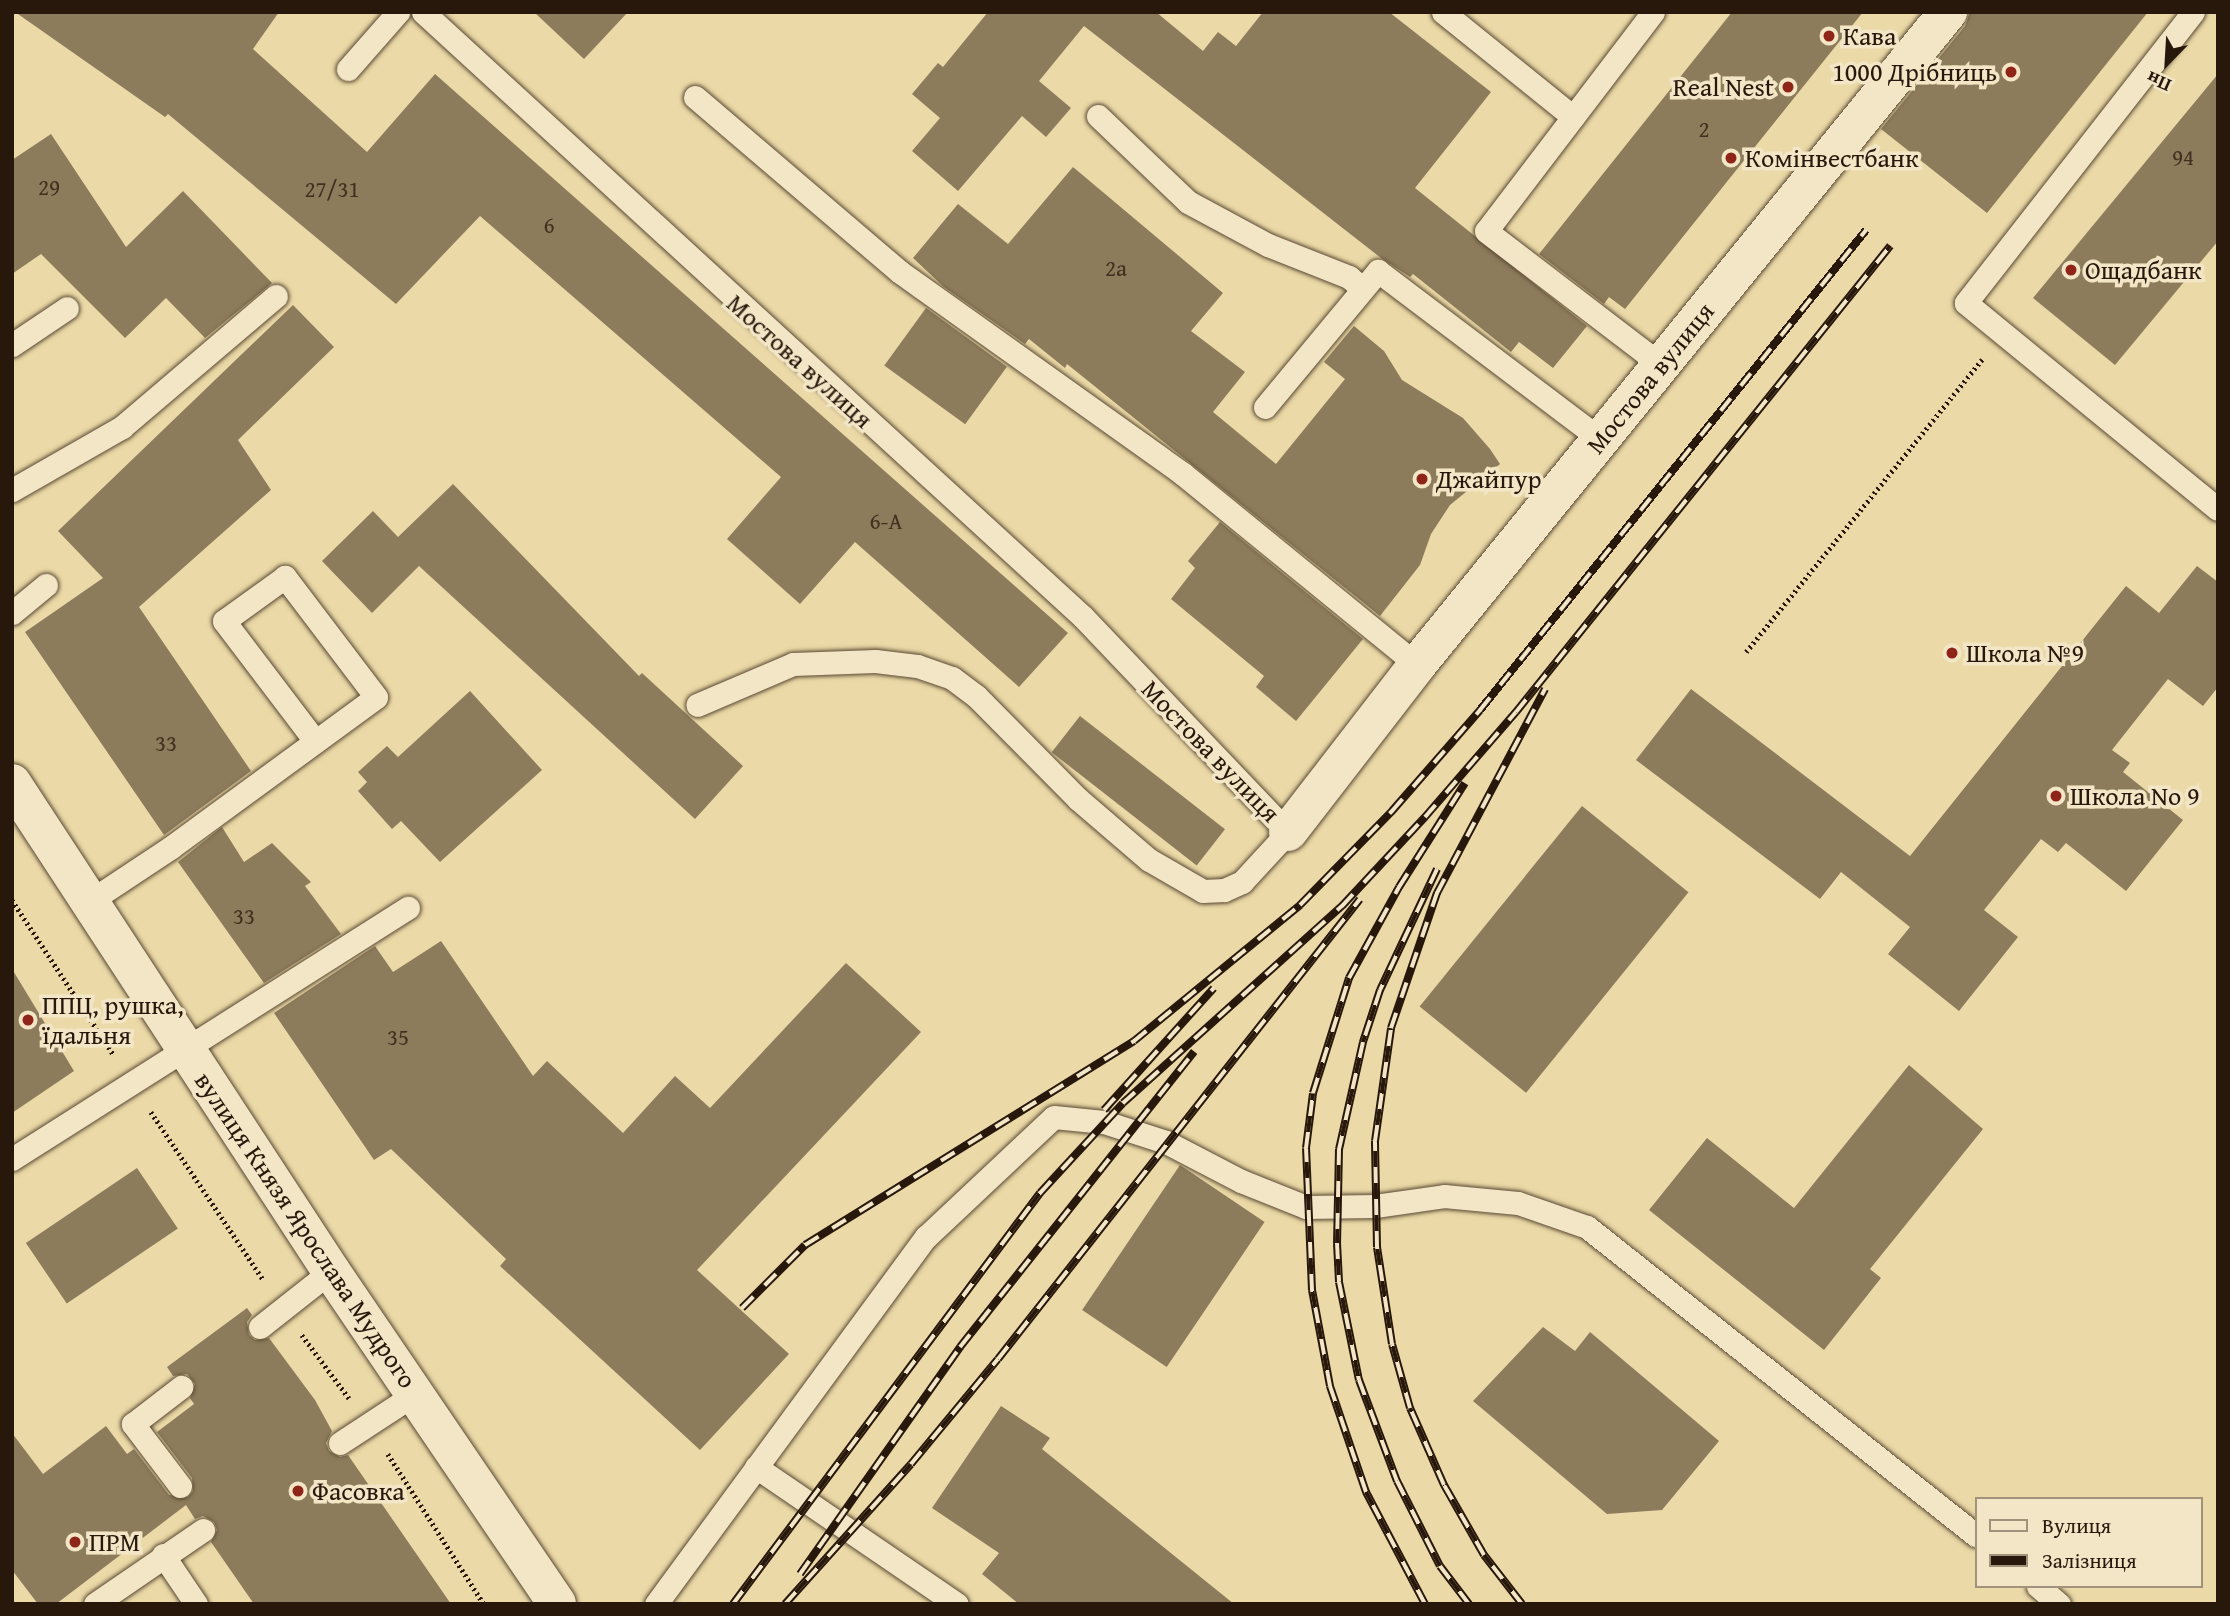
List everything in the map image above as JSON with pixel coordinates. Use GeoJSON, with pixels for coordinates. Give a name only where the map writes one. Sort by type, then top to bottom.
{"type":"FeatureCollection","features":[{"type":"Feature","properties":{"kind":"street","name":"Мостова вулиця"},"geometry":{"type":"LineString","coordinates":[[1288,832],[1417,665],[1948,12]]}},
{"type":"Feature","properties":{"kind":"street","name":"вулиця Князя Ярослава Мудрого"},"geometry":{"type":"LineString","coordinates":[[12,783],[331,1271],[557,1604]]}},
{"type":"Feature","properties":{"kind":"lane"},"geometry":{"type":"LineString","coordinates":[[348,69],[398,12]]}},
{"type":"Feature","properties":{"kind":"lane","name":"Мостова вулиця"},"geometry":{"type":"LineString","coordinates":[[423,12],[1083,617],[1288,832]]}},
{"type":"Feature","properties":{"kind":"lane"},"geometry":{"type":"LineString","coordinates":[[1443,12],[1573,117]]}},
{"type":"Feature","properties":{"kind":"lane"},"geometry":{"type":"LineString","coordinates":[[1653,12],[1486,231],[1661,365]]}},
{"type":"Feature","properties":{"kind":"lane"},"geometry":{"type":"LineString","coordinates":[[2193,12],[1966,303],[2218,509]]}},
{"type":"Feature","properties":{"kind":"lane"},"geometry":{"type":"LineString","coordinates":[[695,97],[900,272],[1183,474],[1417,665]]}},
{"type":"Feature","properties":{"kind":"lane"},"geometry":{"type":"LineString","coordinates":[[1098,116],[1188,202],[1268,245],[1349,276],[1363,289]]}},
{"type":"Feature","properties":{"kind":"lane"},"geometry":{"type":"LineString","coordinates":[[1265,407],[1378,271],[1600,439]]}},
{"type":"Feature","properties":{"kind":"lane"},"geometry":{"type":"LineString","coordinates":[[12,491],[122,427],[276,296]]}},
{"type":"Feature","properties":{"kind":"lane"},"geometry":{"type":"LineString","coordinates":[[12,345],[67,307]]}},
{"type":"Feature","properties":{"kind":"lane"},"geometry":{"type":"LineString","coordinates":[[90,901],[315,741],[376,697],[285,577],[224,621],[315,741]]}},
{"type":"Feature","properties":{"kind":"lane"},"geometry":{"type":"LineString","coordinates":[[12,613],[46,585]]}},
{"type":"Feature","properties":{"kind":"lane"},"geometry":{"type":"LineString","coordinates":[[697,705],[793,664],[875,661],[917,666],[952,678],[976,696],[1078,800],[1149,860],[1203,891],[1224,890],[1242,883],[1288,832]]}},
{"type":"Feature","properties":{"kind":"lane"},"geometry":{"type":"LineString","coordinates":[[12,1159],[408,908]]}},
{"type":"Feature","properties":{"kind":"lane"},"geometry":{"type":"LineString","coordinates":[[656,1604],[926,1237],[1054,1117],[1104,1122],[1142,1133],[1306,1207],[1375,1206],[1444,1196],[1518,1203],[1587,1227],[1974,1533]]}},
{"type":"Feature","properties":{"kind":"lane"},"geometry":{"type":"LineString","coordinates":[[260,1327],[331,1271]]}},
{"type":"Feature","properties":{"kind":"lane"},"geometry":{"type":"LineString","coordinates":[[180,1486],[132,1424],[181,1387]]}},
{"type":"Feature","properties":{"kind":"lane"},"geometry":{"type":"LineString","coordinates":[[340,1443],[415,1394]]}},
{"type":"Feature","properties":{"kind":"lane"},"geometry":{"type":"LineString","coordinates":[[756,1467],[957,1604]]}},
{"type":"Feature","properties":{"kind":"lane"},"geometry":{"type":"LineString","coordinates":[[95,1604],[203,1530]]}},
{"type":"Feature","properties":{"kind":"lane"},"geometry":{"type":"LineString","coordinates":[[163,1555],[196,1604]]}},
{"type":"Feature","properties":{"kind":"lane"},"geometry":{"type":"LineString","coordinates":[[2040,1588],[2059,1604]]}},
{"type":"Feature","properties":{"kind":"path"},"geometry":{"type":"LineString","coordinates":[[1745,652],[2003,333]]}},
{"type":"Feature","properties":{"kind":"path"},"geometry":{"type":"LineString","coordinates":[[12,900],[283,1309],[369,1424],[484,1604]]}},
{"type":"Feature","properties":{"kind":"building"},"geometry":{"type":"Polygon","coordinates":[[[15,12],[279,12],[253,49],[367,152],[435,74],[1068,633],[1019,687],[855,542],[800,604],[727,539],[781,477],[480,216],[396,304],[168,114],[165,117],[15,12]]]}},
{"type":"Feature","properties":{"kind":"building"},"geometry":{"type":"Polygon","coordinates":[[[534,12],[628,12],[584,59],[534,12]]]}},
{"type":"Feature","properties":{"kind":"building"},"geometry":{"type":"Polygon","coordinates":[[[988,12],[1156,12],[1203,51],[1218,32],[1236,46],[1263,12],[1389,12],[1491,92],[1415,188],[1587,326],[1553,368],[1519,342],[1511,352],[1413,274],[1410,277],[1381,258],[1084,26],[1039,81],[1071,108],[1046,137],[1022,116],[958,191],[912,151],[940,118],[912,94],[938,63],[943,67],[988,12]]]}},
{"type":"Feature","properties":{"kind":"building"},"geometry":{"type":"Polygon","coordinates":[[[1732,12],[1863,12],[1625,309],[1609,297],[1604,304],[1539,254],[1732,12]]]}},
{"type":"Feature","properties":{"kind":"building","name":"1000 Дрібниць"},"geometry":{"type":"Polygon","coordinates":[[[1970,12],[2148,12],[1987,213],[1881,129],[1965,26],[1970,12]]]}},
{"type":"Feature","properties":{"kind":"building"},"geometry":{"type":"Polygon","coordinates":[[[2218,74],[2218,241],[2115,365],[2033,298],[2218,74]]]}},
{"type":"Feature","properties":{"kind":"building"},"geometry":{"type":"Polygon","coordinates":[[[51,134],[126,247],[183,191],[272,283],[205,338],[166,298],[125,338],[41,254],[12,274],[12,160],[51,134]]]}},
{"type":"Feature","properties":{"kind":"building"},"geometry":{"type":"Polygon","coordinates":[[[1073,167],[1223,293],[1191,331],[1245,372],[1213,412],[1276,464],[1345,379],[1324,362],[1354,326],[1384,351],[1402,380],[1463,418],[1490,449],[1500,464],[1450,505],[1431,534],[1420,565],[1380,616],[1067,364],[1065,368],[1029,339],[1025,344],[944,287],[913,258],[958,204],[1008,244],[1073,167]]]}},
{"type":"Feature","properties":{"kind":"building"},"geometry":{"type":"Polygon","coordinates":[[[293,305],[334,347],[238,440],[271,490],[139,607],[251,771],[164,835],[25,632],[103,578],[58,531],[293,305]]]}},
{"type":"Feature","properties":{"kind":"building"},"geometry":{"type":"Polygon","coordinates":[[[926,308],[1007,367],[965,424],[884,365],[926,308]]]}},
{"type":"Feature","properties":{"kind":"building"},"geometry":{"type":"Polygon","coordinates":[[[453,484],[639,676],[642,673],[743,766],[695,819],[419,566],[372,613],[322,561],[373,511],[398,537],[453,484]]]}},
{"type":"Feature","properties":{"kind":"building"},"geometry":{"type":"Polygon","coordinates":[[[1220,522],[1363,639],[1296,721],[1256,687],[1264,676],[1171,599],[1195,568],[1188,561],[1220,522]]]}},
{"type":"Feature","properties":{"kind":"building","name":"Школа No 9"},"geometry":{"type":"Polygon","coordinates":[[[2197,566],[2218,582],[2218,687],[2203,706],[2168,679],[2112,750],[2130,763],[2123,772],[2183,820],[2126,891],[2066,843],[2058,852],[2041,839],[1984,910],[2018,937],[1959,1011],[1888,954],[1910,927],[1841,872],[1820,899],[1636,760],[1691,689],[1910,856],[2126,586],[2159,613],[2197,566]]]}},
{"type":"Feature","properties":{"kind":"building"},"geometry":{"type":"Polygon","coordinates":[[[470,691],[542,770],[440,862],[401,821],[392,829],[358,791],[367,782],[358,772],[387,746],[398,757],[470,691]]]}},
{"type":"Feature","properties":{"kind":"building"},"geometry":{"type":"Polygon","coordinates":[[[1080,716],[1225,829],[1197,866],[1052,752],[1080,716]]]}},
{"type":"Feature","properties":{"kind":"building"},"geometry":{"type":"Polygon","coordinates":[[[1582,806],[1688,892],[1526,1093],[1420,1007],[1582,806]]]}},
{"type":"Feature","properties":{"kind":"building"},"geometry":{"type":"Polygon","coordinates":[[[222,827],[244,862],[272,843],[311,882],[305,886],[341,934],[264,983],[178,862],[222,827]]]}},
{"type":"Feature","properties":{"kind":"building"},"geometry":{"type":"Polygon","coordinates":[[[441,941],[533,1076],[547,1061],[623,1133],[675,1076],[710,1108],[846,963],[921,1032],[697,1270],[789,1354],[700,1450],[500,1266],[506,1259],[391,1149],[374,1160],[274,1013],[375,946],[393,972],[441,941]]]}},
{"type":"Feature","properties":{"kind":"building","name":"ППЦ, рушка, їдальня"},"geometry":{"type":"Polygon","coordinates":[[[12,969],[74,1071],[12,1113],[12,969]]]}},
{"type":"Feature","properties":{"kind":"building"},"geometry":{"type":"Polygon","coordinates":[[[1909,1065],[1983,1129],[1870,1269],[1881,1278],[1824,1350],[1649,1210],[1707,1138],[1794,1208],[1909,1065]]]}},
{"type":"Feature","properties":{"kind":"building"},"geometry":{"type":"Polygon","coordinates":[[[1180,1165],[1265,1222],[1167,1367],[1082,1310],[1180,1165]]]}},
{"type":"Feature","properties":{"kind":"building"},"geometry":{"type":"Polygon","coordinates":[[[137,1168],[178,1229],[67,1303],[26,1243],[137,1168]]]}},
{"type":"Feature","properties":{"kind":"building"},"geometry":{"type":"Polygon","coordinates":[[[247,1308],[252,1315],[247,1322],[249,1335],[255,1340],[269,1338],[315,1400],[332,1431],[326,1443],[329,1451],[340,1457],[348,1455],[451,1604],[254,1604],[211,1542],[217,1530],[214,1522],[203,1516],[195,1519],[186,1505],[56,1604],[38,1604],[12,1570],[12,1433],[43,1474],[106,1426],[127,1454],[134,1449],[169,1495],[188,1497],[193,1491],[192,1478],[157,1432],[194,1404],[190,1398],[195,1384],[187,1374],[173,1376],[167,1367],[247,1308]]]}},
{"type":"Feature","properties":{"kind":"building"},"geometry":{"type":"Polygon","coordinates":[[[1543,1327],[1575,1351],[1590,1332],[1719,1441],[1662,1510],[1607,1514],[1473,1401],[1543,1327]]]}},
{"type":"Feature","properties":{"kind":"building"},"geometry":{"type":"Polygon","coordinates":[[[1001,1406],[1050,1438],[1042,1449],[1234,1604],[1019,1604],[982,1574],[999,1553],[932,1508],[1001,1406]]]}},
{"type":"Feature","properties":{"kind":"railway"},"geometry":{"type":"LineString","coordinates":[[742,1308],[805,1245],[1134,1041],[1300,905],[1392,811],[1480,710],[1866,230]]}},
{"type":"Feature","properties":{"kind":"railway"},"geometry":{"type":"LineString","coordinates":[[733,1604],[1040,1193],[1123,1103],[1342,906],[1425,817],[1516,712],[1890,246]]}},
{"type":"Feature","properties":{"kind":"railway"},"geometry":{"type":"LineString","coordinates":[[1522,1604],[1484,1555],[1444,1485],[1410,1408],[1392,1344],[1377,1247],[1375,1141],[1391,1028],[1437,893],[1545,689]]}},
{"type":"Feature","properties":{"kind":"railway"},"geometry":{"type":"LineString","coordinates":[[1425,1604],[1366,1492],[1330,1386],[1312,1290],[1306,1148],[1313,1093],[1349,978],[1399,887],[1465,783]]}},
{"type":"Feature","properties":{"kind":"railway"},"geometry":{"type":"LineString","coordinates":[[1437,869],[1380,990],[1363,1042],[1339,1149],[1337,1243],[1339,1282],[1359,1380],[1397,1481],[1440,1566],[1469,1604]]}},
{"type":"Feature","properties":{"kind":"railway"},"geometry":{"type":"LineString","coordinates":[[785,1604],[911,1464],[998,1359],[1360,899]]}},
{"type":"Feature","properties":{"kind":"railway"},"geometry":{"type":"LineString","coordinates":[[1104,1110],[1214,988]]}},
{"type":"Feature","properties":{"kind":"railway"},"geometry":{"type":"LineString","coordinates":[[800,1574],[960,1347],[1194,1052]]}},
{"type":"Feature","properties":{"kind":"place","name":"Кава"},"geometry":{"type":"Point","coordinates":[1829,36]}},
{"type":"Feature","properties":{"kind":"place","name":"1000 Дрібниць"},"geometry":{"type":"Point","coordinates":[2011,72]}},
{"type":"Feature","properties":{"kind":"place","name":"Real Nest"},"geometry":{"type":"Point","coordinates":[1788,87]}},
{"type":"Feature","properties":{"kind":"place","name":"Комінвестбанк"},"geometry":{"type":"Point","coordinates":[1731,158]}},
{"type":"Feature","properties":{"kind":"place","name":"Ощадбанк"},"geometry":{"type":"Point","coordinates":[2071,270]}},
{"type":"Feature","properties":{"kind":"place","name":"Джайпур"},"geometry":{"type":"Point","coordinates":[1422,479]}},
{"type":"Feature","properties":{"kind":"place","name":"Школа №9"},"geometry":{"type":"Point","coordinates":[1952,653]}},
{"type":"Feature","properties":{"kind":"place","name":"Школа No 9"},"geometry":{"type":"Point","coordinates":[2056,796]}},
{"type":"Feature","properties":{"kind":"place","name":"ППЦ, рушка, їдальня"},"geometry":{"type":"Point","coordinates":[28,1020]}},
{"type":"Feature","properties":{"kind":"place","name":"Фасовка"},"geometry":{"type":"Point","coordinates":[298,1491]}},
{"type":"Feature","properties":{"kind":"place","name":"ПРМ"},"geometry":{"type":"Point","coordinates":[75,1542]}}]}
